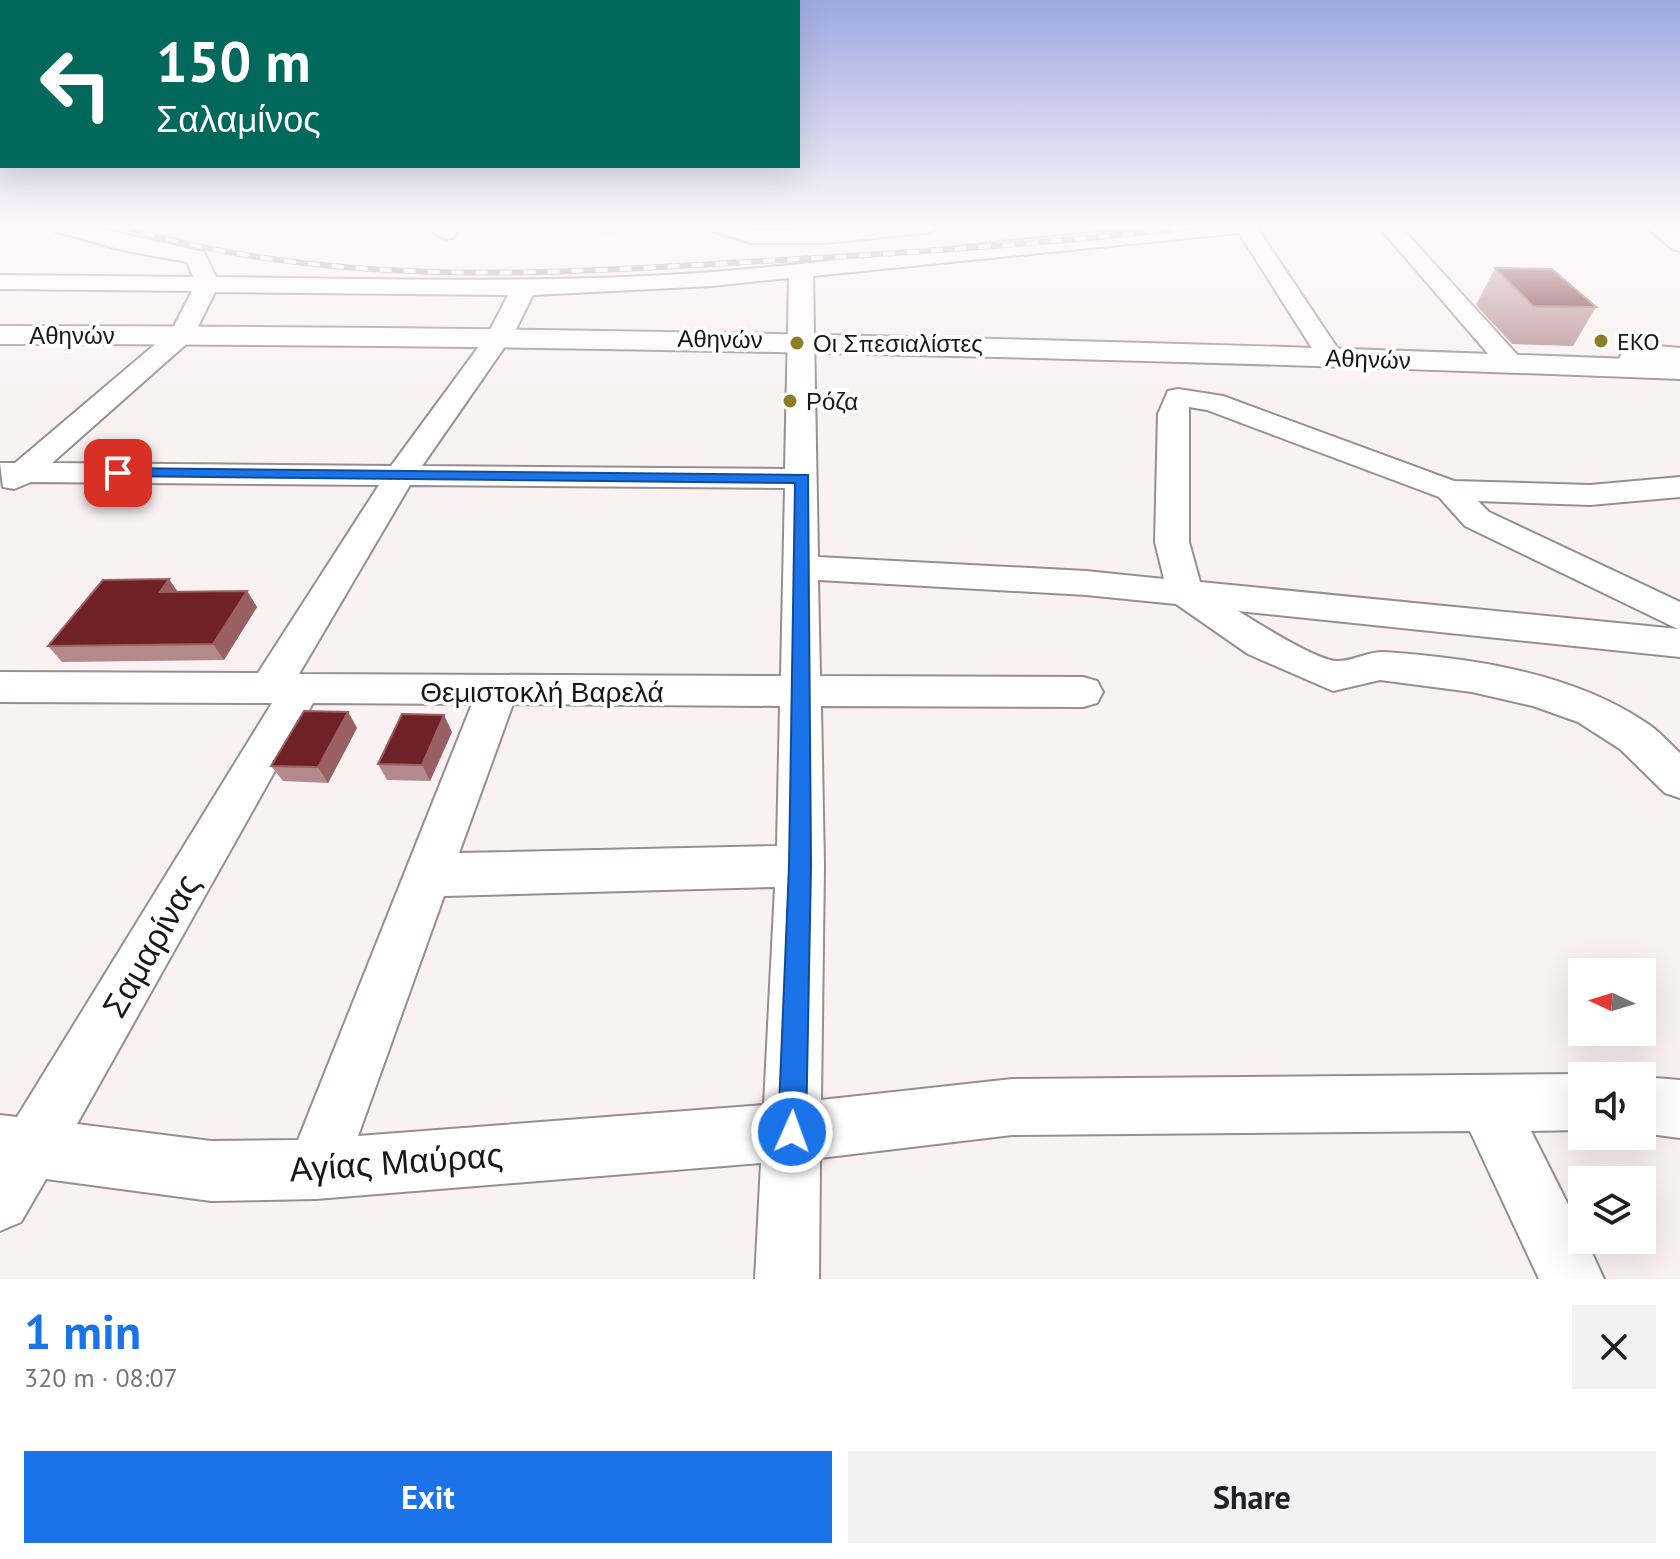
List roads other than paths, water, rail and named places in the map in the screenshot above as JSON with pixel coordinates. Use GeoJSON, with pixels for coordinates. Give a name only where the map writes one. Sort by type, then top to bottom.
{"type":"FeatureCollection","features":[{"type":"Feature","properties":{"kind":"main road","name":"Αθηνών"},"geometry":{"type":"LineString","coordinates":[[0,335],[500,335],[801,340],[1680,370]]}},
{"type":"Feature","properties":{"kind":"street"},"geometry":{"type":"LineString","coordinates":[[0,492],[12,472],[183,334],[206,286]]}},
{"type":"Feature","properties":{"kind":"street"},"geometry":{"type":"LineString","coordinates":[[341,286],[572,286]]}},
{"type":"Feature","properties":{"kind":"street"},"geometry":{"type":"LineString","coordinates":[[787,1279],[800,866],[801,286]]}},
{"type":"Feature","properties":{"kind":"street"},"geometry":{"type":"LineString","coordinates":[[1284,286],[1331,358]]}},
{"type":"Feature","properties":{"kind":"street"},"geometry":{"type":"LineString","coordinates":[[1441,286],[1512,365]]}},
{"type":"Feature","properties":{"kind":"street","name":"Σαμαρίνας"},"geometry":{"type":"LineString","coordinates":[[0,1201],[16,1146],[285,689],[400,476],[500,335],[524,288]]}},
{"type":"Feature","properties":{"kind":"street"},"geometry":{"type":"LineString","coordinates":[[1627,368],[1635,352],[1680,356]]}},
{"type":"Feature","properties":{"kind":"street"},"geometry":{"type":"LineString","coordinates":[[1680,487],[1590,495],[1450,490],[1213,402],[1178,397],[1172,414],[1172,542],[1185,593],[1261,644],[1333,676],[1380,666],[1396,667],[1499,683],[1539,692],[1579,706],[1618,724],[1680,780]]}},
{"type":"Feature","properties":{"kind":"street"},"geometry":{"type":"LineString","coordinates":[[12,472],[803,479]]}},
{"type":"Feature","properties":{"kind":"street"},"geometry":{"type":"LineString","coordinates":[[1450,490],[1477,519],[1680,617]]}},
{"type":"Feature","properties":{"kind":"street"},"geometry":{"type":"LineString","coordinates":[[800,568],[1086,583],[1680,643]]}},
{"type":"Feature","properties":{"kind":"street","name":"Θεμιστοκλή Βαρελά"},"geometry":{"type":"LineString","coordinates":[[0,687],[1083,692]]}},
{"type":"Feature","properties":{"kind":"street"},"geometry":{"type":"LineString","coordinates":[[316,1169],[498,690]]}},
{"type":"Feature","properties":{"kind":"street"},"geometry":{"type":"LineString","coordinates":[[429,875],[800,866]]}},
{"type":"Feature","properties":{"kind":"street","name":"Αγίας Μαύρας"},"geometry":{"type":"LineString","coordinates":[[16,1146],[211,1171],[316,1169],[792,1132],[1012,1107],[1568,1102]]}},
{"type":"Feature","properties":{"kind":"street"},"geometry":{"type":"LineString","coordinates":[[1487,1104],[1572,1279]]}},
{"type":"Feature","properties":{"kind":"street"},"geometry":{"type":"LineString","coordinates":[[1656,1106],[1680,1109]]}},
{"type":"Feature","properties":{"kind":"place","name":"EKO"},"geometry":{"type":"Point","coordinates":[1601,341]}},
{"type":"Feature","properties":{"kind":"place","name":"Οι Σπεσιαλίστες"},"geometry":{"type":"Point","coordinates":[797,343]}},
{"type":"Feature","properties":{"kind":"place","name":"Ρόζα"},"geometry":{"type":"Point","coordinates":[790,401]}}]}
